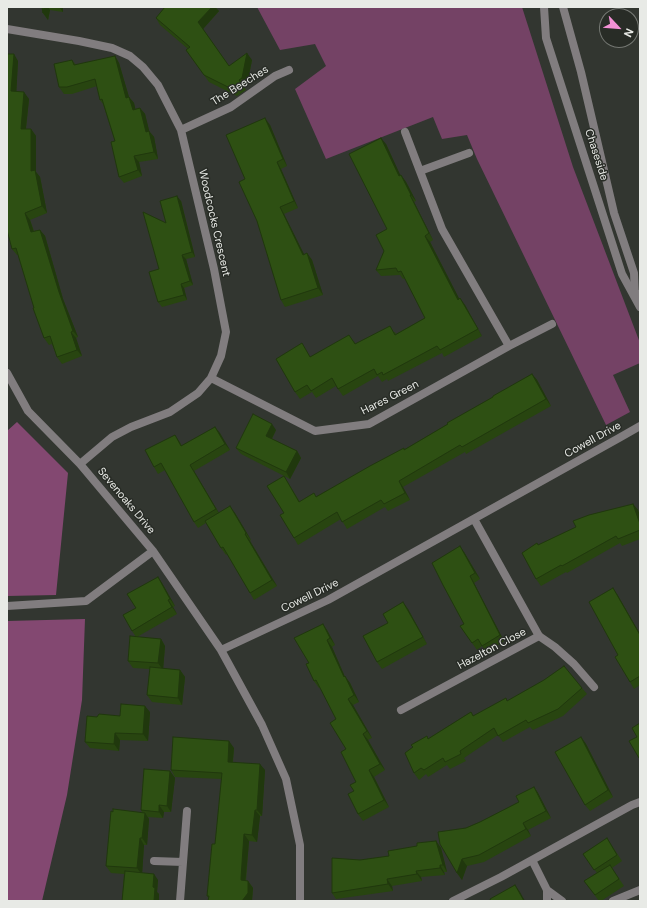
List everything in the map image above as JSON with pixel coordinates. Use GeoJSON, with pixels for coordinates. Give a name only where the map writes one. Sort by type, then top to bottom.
{"type":"FeatureCollection","features":[{"type":"Feature","properties":{"kind":"street","name":"Chaseside"},"geometry":{"type":"LineString","coordinates":[[544,7],[546,38],[622,274],[638,295],[640,306]]}},
{"type":"Feature","properties":{"kind":"street"},"geometry":{"type":"LineString","coordinates":[[563,7],[581,72],[614,213],[634,273],[638,295]]}},
{"type":"Feature","properties":{"kind":"street","name":"Woodcocks Crescent"},"geometry":{"type":"LineString","coordinates":[[7,29],[112,48],[130,56],[143,67],[158,85],[181,130],[214,269],[226,332],[220,356],[211,378],[198,393],[170,412],[117,434],[80,464]]}},
{"type":"Feature","properties":{"kind":"street","name":"The Beeches"},"geometry":{"type":"LineString","coordinates":[[181,130],[231,107],[275,76],[289,70]]}},
{"type":"Feature","properties":{"kind":"street"},"geometry":{"type":"LineString","coordinates":[[405,132],[442,229],[509,346]]}},
{"type":"Feature","properties":{"kind":"street"},"geometry":{"type":"LineString","coordinates":[[420,170],[469,153]]}},
{"type":"Feature","properties":{"kind":"street","name":"Hares Green"},"geometry":{"type":"LineString","coordinates":[[211,378],[315,431],[369,424],[509,346],[552,324]]}},
{"type":"Feature","properties":{"kind":"street","name":"Sevenoaks Drive"},"geometry":{"type":"LineString","coordinates":[[7,373],[28,411],[80,464],[153,551],[221,650]]}},
{"type":"Feature","properties":{"kind":"street","name":"Cowell Drive"},"geometry":{"type":"LineString","coordinates":[[221,650],[324,602],[640,426]]}},
{"type":"Feature","properties":{"kind":"street","name":"Hazelton Close"},"geometry":{"type":"LineString","coordinates":[[401,710],[539,636],[474,519]]}},
{"type":"Feature","properties":{"kind":"street"},"geometry":{"type":"LineString","coordinates":[[7,606],[86,601],[153,551]]}},
{"type":"Feature","properties":{"kind":"street"},"geometry":{"type":"LineString","coordinates":[[539,636],[555,647],[574,664],[594,687]]}},
{"type":"Feature","properties":{"kind":"street"},"geometry":{"type":"LineString","coordinates":[[221,650],[262,725],[286,779],[300,845],[300,901]]}},
{"type":"Feature","properties":{"kind":"street"},"geometry":{"type":"LineString","coordinates":[[453,901],[640,802]]}},
{"type":"Feature","properties":{"kind":"street"},"geometry":{"type":"LineString","coordinates":[[180,901],[187,811]]}},
{"type":"Feature","properties":{"kind":"street"},"geometry":{"type":"LineString","coordinates":[[532,860],[547,890],[547,901]]}},
{"type":"Feature","properties":{"kind":"street"},"geometry":{"type":"LineString","coordinates":[[154,861],[183,862]]}},
{"type":"Feature","properties":{"kind":"street"},"geometry":{"type":"LineString","coordinates":[[547,890],[562,901]]}},
{"type":"Feature","properties":{"kind":"street"},"geometry":{"type":"LineString","coordinates":[[613,901],[640,890]]}},
{"type":"Feature","properties":{"kind":"shaded area"},"geometry":{"type":"Polygon","coordinates":[[[257,7],[522,7],[573,167],[640,343],[640,363],[613,375],[630,412],[606,425],[477,159],[467,135],[442,139],[433,117],[326,159],[295,89],[326,66],[315,44],[280,50],[257,7]]]}},
{"type":"Feature","properties":{"kind":"shaded area"},"geometry":{"type":"Polygon","coordinates":[[[17,422],[68,473],[56,595],[7,596],[7,431],[17,422]]]}},
{"type":"Feature","properties":{"kind":"shaded area"},"geometry":{"type":"Polygon","coordinates":[[[85,619],[82,700],[67,795],[42,901],[7,901],[7,621],[85,619]]]}},
{"type":"Feature","properties":{"kind":"building"},"geometry":{"type":"Polygon","coordinates":[[[165,7],[212,7],[198,22],[229,66],[247,53],[242,78],[239,80],[241,83],[232,89],[204,75],[186,50],[190,47],[156,18],[165,7]]]}},
{"type":"Feature","properties":{"kind":"building"},"geometry":{"type":"Polygon","coordinates":[[[7,54],[14,54],[11,91],[24,92],[21,129],[31,129],[31,171],[35,170],[42,206],[25,213],[31,232],[40,230],[73,331],[71,332],[77,350],[57,357],[50,336],[44,338],[33,308],[16,248],[12,249],[7,230],[7,54]]]}},
{"type":"Feature","properties":{"kind":"building"},"geometry":{"type":"Polygon","coordinates":[[[115,56],[126,98],[129,97],[133,110],[140,108],[146,132],[149,131],[154,152],[134,156],[138,170],[119,177],[111,142],[115,141],[102,99],[100,100],[95,79],[67,87],[59,87],[54,64],[72,60],[74,65],[115,56]]]}},
{"type":"Feature","properties":{"kind":"building"},"geometry":{"type":"Polygon","coordinates":[[[265,118],[283,159],[277,162],[294,201],[280,207],[303,255],[307,253],[318,288],[281,300],[257,221],[239,182],[245,179],[226,135],[265,118]]]}},
{"type":"Feature","properties":{"kind":"building"},"geometry":{"type":"Polygon","coordinates":[[[381,138],[429,233],[425,236],[458,300],[460,298],[478,329],[440,350],[437,346],[383,375],[382,372],[377,375],[374,369],[338,389],[332,378],[311,391],[307,385],[295,392],[276,359],[302,343],[310,357],[349,335],[355,344],[390,326],[395,335],[425,318],[401,271],[398,272],[396,268],[376,270],[384,251],[376,235],[387,229],[349,154],[381,138]]]}},
{"type":"Feature","properties":{"kind":"building"},"geometry":{"type":"Polygon","coordinates":[[[177,196],[192,252],[182,255],[190,281],[181,284],[184,295],[158,302],[149,272],[159,269],[143,212],[166,223],[160,201],[177,196]]]}},
{"type":"Feature","properties":{"kind":"building"},"geometry":{"type":"Polygon","coordinates":[[[532,374],[546,399],[462,447],[460,445],[399,481],[405,493],[384,504],[381,500],[342,522],[337,512],[294,538],[280,515],[284,513],[267,486],[284,476],[299,502],[314,493],[316,497],[404,448],[404,450],[448,424],[447,423],[532,374]]]}},
{"type":"Feature","properties":{"kind":"building"},"geometry":{"type":"Polygon","coordinates":[[[253,414],[272,424],[266,436],[297,451],[286,472],[236,448],[253,414]]]}},
{"type":"Feature","properties":{"kind":"building"},"geometry":{"type":"Polygon","coordinates":[[[215,427],[225,444],[190,465],[216,509],[194,522],[161,463],[154,467],[145,450],[175,435],[181,446],[215,427]]]}},
{"type":"Feature","properties":{"kind":"building"},"geometry":{"type":"Polygon","coordinates":[[[633,504],[640,524],[640,530],[618,539],[616,536],[536,579],[522,553],[537,543],[538,545],[576,527],[573,521],[589,515],[633,504]]]}},
{"type":"Feature","properties":{"kind":"building"},"geometry":{"type":"Polygon","coordinates":[[[230,506],[272,580],[250,593],[223,547],[221,548],[205,521],[230,506]]]}},
{"type":"Feature","properties":{"kind":"building"},"geometry":{"type":"Polygon","coordinates":[[[460,546],[475,573],[470,576],[500,635],[482,646],[478,639],[472,643],[460,626],[464,624],[432,563],[460,546]]]}},
{"type":"Feature","properties":{"kind":"building"},"geometry":{"type":"Polygon","coordinates":[[[158,577],[170,599],[168,600],[172,607],[132,631],[123,615],[136,608],[127,594],[158,577]]]}},
{"type":"Feature","properties":{"kind":"building"},"geometry":{"type":"Polygon","coordinates":[[[613,588],[640,635],[640,676],[630,682],[615,657],[618,655],[589,602],[613,588]]]}},
{"type":"Feature","properties":{"kind":"building"},"geometry":{"type":"Polygon","coordinates":[[[403,602],[423,637],[377,662],[363,636],[388,623],[383,614],[403,602]]]}},
{"type":"Feature","properties":{"kind":"building"},"geometry":{"type":"Polygon","coordinates":[[[323,624],[330,638],[327,640],[354,695],[348,699],[367,731],[363,734],[380,764],[369,770],[384,800],[358,814],[348,794],[354,791],[350,785],[356,782],[341,752],[346,749],[330,723],[336,719],[316,680],[314,681],[306,664],[309,663],[294,638],[323,624]]]}},
{"type":"Feature","properties":{"kind":"building"},"geometry":{"type":"Polygon","coordinates":[[[130,636],[161,639],[158,663],[128,661],[130,636]]]}},
{"type":"Feature","properties":{"kind":"building"},"geometry":{"type":"Polygon","coordinates":[[[564,666],[582,688],[558,709],[528,723],[526,720],[498,736],[494,728],[460,751],[461,754],[445,762],[443,758],[424,770],[421,768],[414,773],[405,753],[413,747],[411,745],[427,736],[428,739],[471,712],[473,716],[506,698],[507,701],[544,680],[564,666]]]}},
{"type":"Feature","properties":{"kind":"building"},"geometry":{"type":"Polygon","coordinates":[[[150,667],[180,670],[178,698],[147,695],[150,667]]]}},
{"type":"Feature","properties":{"kind":"building"},"geometry":{"type":"Polygon","coordinates":[[[121,704],[145,706],[143,734],[115,733],[114,744],[85,742],[87,716],[97,717],[99,714],[120,716],[121,704]]]}},
{"type":"Feature","properties":{"kind":"building"},"geometry":{"type":"Polygon","coordinates":[[[640,723],[639,758],[629,741],[637,737],[632,728],[640,723]]]}},
{"type":"Feature","properties":{"kind":"building"},"geometry":{"type":"Polygon","coordinates":[[[173,737],[229,741],[228,762],[260,764],[257,810],[255,810],[252,835],[244,834],[241,880],[248,881],[248,893],[242,901],[208,901],[209,896],[207,896],[212,844],[215,844],[222,773],[171,770],[173,737]]]}},
{"type":"Feature","properties":{"kind":"building"},"geometry":{"type":"Polygon","coordinates":[[[581,737],[608,790],[585,805],[555,752],[581,737]]]}},
{"type":"Feature","properties":{"kind":"building"},"geometry":{"type":"Polygon","coordinates":[[[144,769],[170,771],[167,806],[159,805],[159,812],[141,810],[144,769]]]}},
{"type":"Feature","properties":{"kind":"building"},"geometry":{"type":"Polygon","coordinates":[[[534,787],[546,811],[523,823],[526,829],[479,855],[462,859],[457,873],[440,844],[438,832],[466,828],[480,822],[519,802],[516,796],[534,787]]]}},
{"type":"Feature","properties":{"kind":"building"},"geometry":{"type":"Polygon","coordinates":[[[113,809],[145,813],[142,838],[140,838],[137,868],[106,866],[111,811],[113,812],[113,809]]]}},
{"type":"Feature","properties":{"kind":"building"},"geometry":{"type":"Polygon","coordinates":[[[607,838],[617,855],[594,870],[583,854],[607,838]]]}},
{"type":"Feature","properties":{"kind":"building"},"geometry":{"type":"Polygon","coordinates":[[[436,841],[443,865],[440,865],[440,868],[416,871],[417,874],[387,879],[388,884],[332,893],[332,858],[360,860],[389,856],[388,851],[417,846],[417,843],[436,841]]]}},
{"type":"Feature","properties":{"kind":"building"},"geometry":{"type":"Polygon","coordinates":[[[610,865],[619,879],[595,895],[584,881],[610,865]]]}},
{"type":"Feature","properties":{"kind":"building"},"geometry":{"type":"Polygon","coordinates":[[[125,871],[154,874],[154,901],[122,901],[125,871]]]}},
{"type":"Feature","properties":{"kind":"building"},"geometry":{"type":"Polygon","coordinates":[[[515,885],[524,901],[491,901],[490,899],[515,885]]]}}]}
